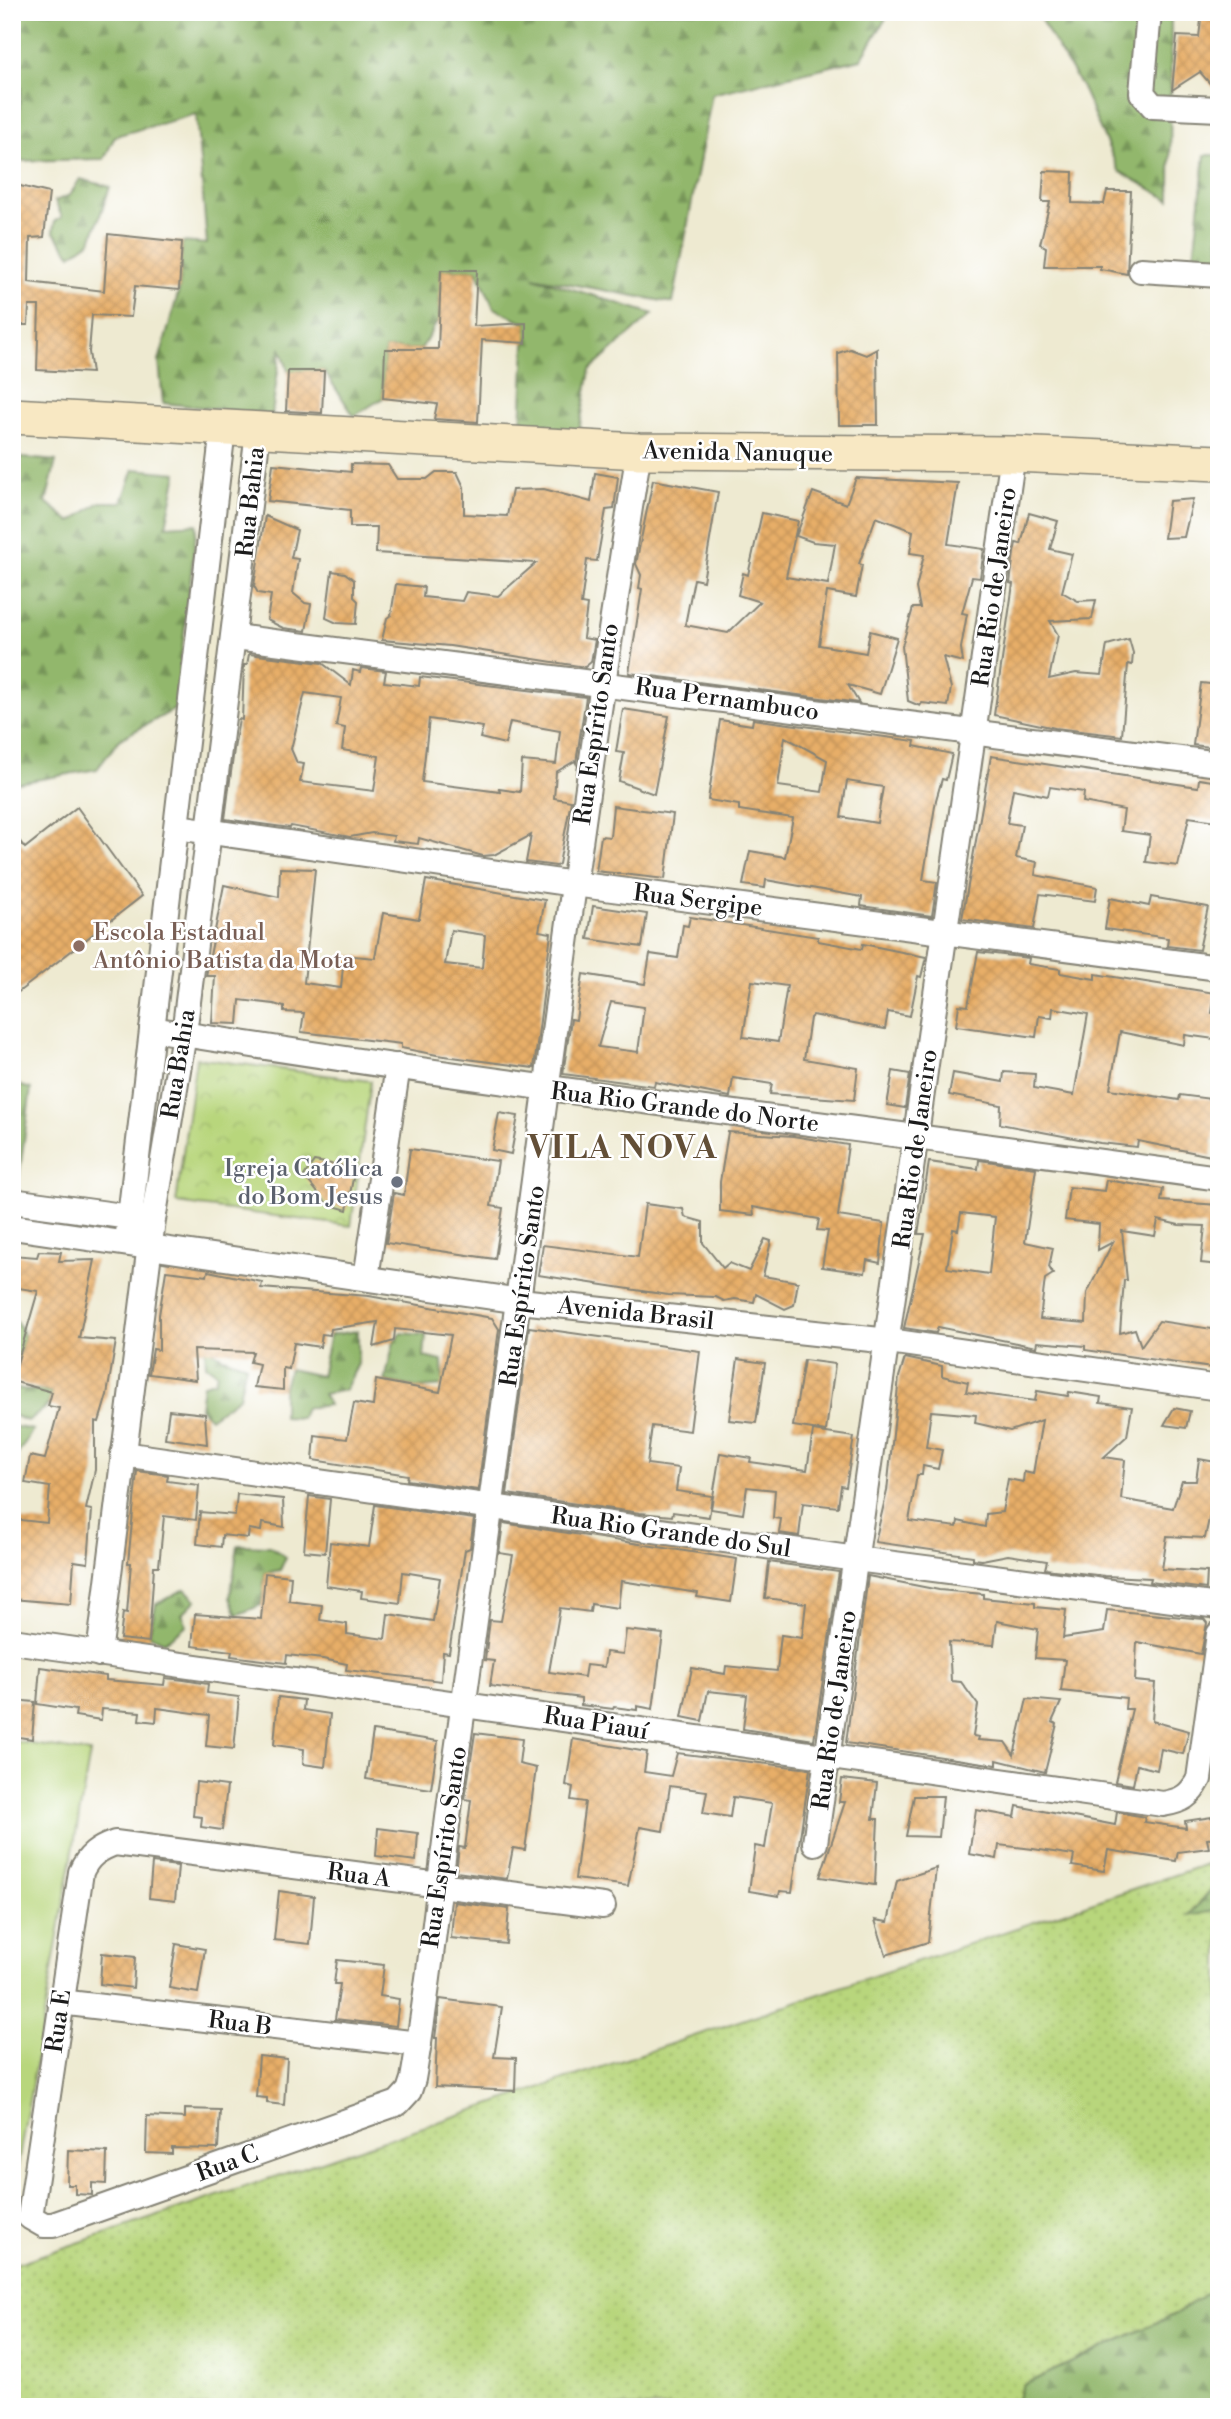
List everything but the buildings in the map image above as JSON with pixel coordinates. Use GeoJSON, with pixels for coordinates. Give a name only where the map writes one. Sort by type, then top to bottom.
{"type":"FeatureCollection","features":[{"type":"Feature","properties":{"kind":"main road","name":"Avenida Nanuque"},"geometry":{"type":"LineString","coordinates":[[12,416],[258,432],[639,451],[1013,454],[1219,463]]}},
{"type":"Feature","properties":{"kind":"street"},"geometry":{"type":"LineString","coordinates":[[1149,12],[1142,93],[1153,106],[1219,109]]}},
{"type":"Feature","properties":{"kind":"street"},"geometry":{"type":"LineString","coordinates":[[1141,270],[1219,275]]}},
{"type":"Feature","properties":{"kind":"street","name":"Rua Bahia"},"geometry":{"type":"LineString","coordinates":[[142,1218],[152,1029],[223,429]]}},
{"type":"Feature","properties":{"kind":"street","name":"Rua Bahia"},"geometry":{"type":"LineString","coordinates":[[99,1654],[123,1454],[138,1244],[184,1034],[235,637],[258,432]]}},
{"type":"Feature","properties":{"kind":"street","name":"Rua Espírito Santo"},"geometry":{"type":"LineString","coordinates":[[413,2079],[520,1301],[601,682],[639,451]]}},
{"type":"Feature","properties":{"kind":"street","name":"Rua Rio de Janeiro"},"geometry":{"type":"LineString","coordinates":[[815,1843],[889,1341],[1013,454]]}},
{"type":"Feature","properties":{"kind":"street","name":"Rua Pernambuco"},"geometry":{"type":"LineString","coordinates":[[235,637],[601,682],[1219,764]]}},
{"type":"Feature","properties":{"kind":"street","name":"Rua Sergipe"},"geometry":{"type":"LineString","coordinates":[[177,827],[574,884],[1219,968]]}},
{"type":"Feature","properties":{"kind":"street","name":"Rua Rio Grande do Norte"},"geometry":{"type":"LineString","coordinates":[[152,1029],[548,1090],[917,1136],[1219,1178]]}},
{"type":"Feature","properties":{"kind":"street"},"geometry":{"type":"LineString","coordinates":[[366,1278],[398,1066]]}},
{"type":"Feature","properties":{"kind":"street"},"geometry":{"type":"LineString","coordinates":[[12,1201],[142,1218]]}},
{"type":"Feature","properties":{"kind":"street","name":"Avenida Brasil"},"geometry":{"type":"LineString","coordinates":[[12,1227],[520,1301],[889,1341],[1219,1388]]}},
{"type":"Feature","properties":{"kind":"street","name":"Rua Rio Grande do Sul"},"geometry":{"type":"LineString","coordinates":[[123,1454],[856,1559],[1219,1606]]}},
{"type":"Feature","properties":{"kind":"street","name":"Rua Piauí"},"geometry":{"type":"LineString","coordinates":[[12,1641],[1163,1804],[1179,1802],[1192,1792],[1199,1779],[1219,1634]]}},
{"type":"Feature","properties":{"kind":"street","name":"Rua A"},"geometry":{"type":"LineString","coordinates":[[115,1843],[603,1906]]}},
{"type":"Feature","properties":{"kind":"street","name":"Rua E"},"geometry":{"type":"LineString","coordinates":[[30,2217],[81,1872],[87,1858],[115,1843]]}},
{"type":"Feature","properties":{"kind":"street","name":"Rua B"},"geometry":{"type":"LineString","coordinates":[[60,2002],[419,2045]]}},
{"type":"Feature","properties":{"kind":"street","name":"Rua C"},"geometry":{"type":"LineString","coordinates":[[30,2217],[44,2225],[53,2225],[398,2103],[409,2091],[413,2079]]}},
{"type":"Feature","properties":{"kind":"green space"},"geometry":{"type":"Polygon","coordinates":[[[12,12],[890,12],[861,59],[712,94],[673,303],[533,277],[653,314],[590,370],[579,430],[521,427],[526,323],[494,308],[477,270],[441,270],[439,319],[421,349],[385,349],[383,398],[354,416],[324,371],[288,371],[281,348],[272,415],[163,403],[159,361],[179,290],[182,242],[207,244],[196,114],[115,136],[104,159],[15,161],[21,86],[12,86],[12,12]]]}},
{"type":"Feature","properties":{"kind":"green space"},"geometry":{"type":"Polygon","coordinates":[[[1036,12],[1171,12],[1170,200],[1119,171],[1082,88],[1036,12]]]}},
{"type":"Feature","properties":{"kind":"green space"},"geometry":{"type":"Polygon","coordinates":[[[1205,155],[1219,155],[1219,268],[1193,266],[1205,155]]]}},
{"type":"Feature","properties":{"kind":"green space"},"geometry":{"type":"Polygon","coordinates":[[[80,179],[110,187],[91,241],[71,255],[53,231],[55,221],[62,217],[55,201],[70,195],[80,179]]]}},
{"type":"Feature","properties":{"kind":"green space"},"geometry":{"type":"Polygon","coordinates":[[[12,457],[56,461],[46,502],[71,522],[100,502],[122,502],[134,469],[177,473],[166,526],[197,524],[175,709],[120,739],[97,769],[13,784],[19,727],[12,718],[12,457]]]}},
{"type":"Feature","properties":{"kind":"green space"},"geometry":{"type":"Polygon","coordinates":[[[196,1058],[371,1081],[351,1226],[176,1203],[196,1058]]]}},
{"type":"Feature","properties":{"kind":"green space"},"geometry":{"type":"Polygon","coordinates":[[[12,1083],[31,1089],[18,1184],[12,1183],[12,1083]]]}},
{"type":"Feature","properties":{"kind":"green space"},"geometry":{"type":"Polygon","coordinates":[[[12,1321],[17,1322],[25,1337],[17,1360],[12,1359],[12,1321]]]}},
{"type":"Feature","properties":{"kind":"green space"},"geometry":{"type":"Polygon","coordinates":[[[358,1331],[358,1364],[345,1390],[323,1394],[329,1405],[305,1408],[301,1418],[283,1417],[283,1391],[289,1369],[321,1376],[330,1335],[358,1331]]]}},
{"type":"Feature","properties":{"kind":"green space"},"geometry":{"type":"Polygon","coordinates":[[[401,1333],[426,1335],[424,1357],[442,1361],[443,1386],[419,1388],[385,1381],[394,1341],[401,1333]]]}},
{"type":"Feature","properties":{"kind":"green space"},"geometry":{"type":"Polygon","coordinates":[[[205,1346],[223,1357],[246,1365],[239,1397],[210,1418],[200,1408],[203,1384],[215,1381],[217,1373],[206,1365],[205,1346]]]}},
{"type":"Feature","properties":{"kind":"green space"},"geometry":{"type":"Polygon","coordinates":[[[12,1388],[52,1392],[48,1406],[28,1421],[12,1415],[12,1388]]]}},
{"type":"Feature","properties":{"kind":"green space"},"geometry":{"type":"Polygon","coordinates":[[[12,1426],[33,1430],[12,1463],[12,1426]]]}},
{"type":"Feature","properties":{"kind":"green space"},"geometry":{"type":"Polygon","coordinates":[[[238,1545],[269,1546],[286,1557],[280,1570],[265,1573],[261,1605],[237,1615],[230,1598],[238,1545]]]}},
{"type":"Feature","properties":{"kind":"green space"},"geometry":{"type":"Polygon","coordinates":[[[185,1589],[196,1600],[182,1614],[187,1625],[164,1642],[149,1635],[156,1604],[185,1589]]]}},
{"type":"Feature","properties":{"kind":"green space"},"geometry":{"type":"Polygon","coordinates":[[[12,1741],[90,1753],[12,2198],[12,1741]]]}},
{"type":"Feature","properties":{"kind":"green space"},"geometry":{"type":"Polygon","coordinates":[[[1219,1860],[1219,1880],[1189,1915],[1219,1910],[1219,2285],[1175,2314],[1023,2385],[1015,2407],[12,2407],[12,2265],[1219,1860]]]}},
{"type":"Feature","properties":{"kind":"green space"},"geometry":{"type":"Polygon","coordinates":[[[1219,1880],[1219,1910],[1189,1916],[1219,1880]]]}},
{"type":"Feature","properties":{"kind":"green space"},"geometry":{"type":"Polygon","coordinates":[[[1219,2285],[1219,2407],[1015,2407],[1023,2385],[1175,2314],[1219,2285]]]}},
{"type":"Feature","properties":{"kind":"place","name":"Escola Estadual Antônio Batista da Mota"},"geometry":{"type":"Point","coordinates":[79,946]}},
{"type":"Feature","properties":{"kind":"place","name":"Igreja Católica do Bom Jesus"},"geometry":{"type":"Point","coordinates":[397,1182]}},
{"type":"Feature","properties":{"kind":"district","name":"VILA NOVA"},"geometry":{"type":"Point","coordinates":[623,1147]}}]}
